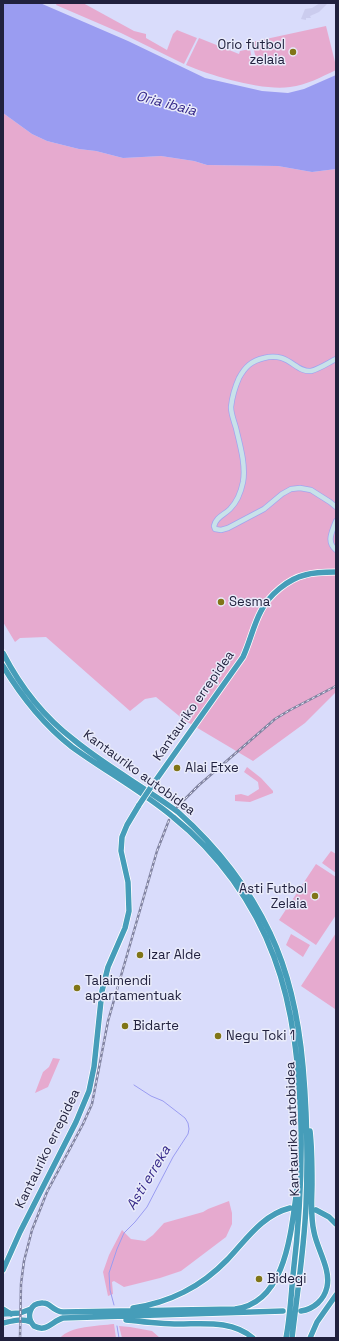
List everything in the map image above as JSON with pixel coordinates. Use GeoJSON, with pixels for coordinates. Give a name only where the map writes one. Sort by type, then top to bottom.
{"type":"FeatureCollection","features":[{"type":"Feature","properties":{"kind":"highway","name":"Kantauriko errepidea"},"geometry":{"type":"LineString","coordinates":[[3,1276],[4,1266],[73,1127],[89,1091],[94,1067],[103,986],[108,967],[125,928],[129,911],[128,882],[121,851],[122,837],[127,825],[138,805],[242,657],[250,642],[261,610],[267,601],[281,588],[299,577],[314,573],[336,572]]}},
{"type":"Feature","properties":{"kind":"highway","name":"Kantauriko autobidea"},"geometry":{"type":"LineString","coordinates":[[3,652],[17,677],[31,697],[57,725],[74,740],[178,812],[197,829],[222,856],[258,920],[269,944],[280,974],[292,1026],[296,1049],[300,1094],[301,1167],[298,1227],[286,1338]]}},
{"type":"Feature","properties":{"kind":"highway","name":"Kantauriko autobidea"},"geometry":{"type":"LineString","coordinates":[[3,666],[26,701],[53,730],[71,746],[173,816],[213,855],[231,873],[258,908],[271,934],[283,965],[292,995],[298,1026],[309,1141],[305,1224],[292,1338]]}},
{"type":"Feature","properties":{"kind":"highway"},"geometry":{"type":"LineString","coordinates":[[301,1311],[312,1307],[320,1301],[328,1283],[312,1221],[309,1141]]}},
{"type":"Feature","properties":{"kind":"highway"},"geometry":{"type":"LineString","coordinates":[[3,1314],[23,1313],[31,1309],[36,1304],[42,1303],[63,1312],[235,1309],[244,1308],[256,1303],[266,1295],[273,1286],[283,1261],[291,1230],[301,1167]]}},
{"type":"Feature","properties":{"kind":"highway"},"geometry":{"type":"LineString","coordinates":[[115,1311],[156,1304],[177,1296],[192,1288],[218,1268],[266,1219],[290,1208]]}},
{"type":"Feature","properties":{"kind":"highway"},"geometry":{"type":"LineString","coordinates":[[316,1210],[329,1217],[336,1224]]}},
{"type":"Feature","properties":{"kind":"highway"},"geometry":{"type":"LineString","coordinates":[[310,1338],[317,1322],[336,1295]]}},
{"type":"Feature","properties":{"kind":"highway"},"geometry":{"type":"LineString","coordinates":[[3,1309],[12,1314]]}},
{"type":"Feature","properties":{"kind":"highway"},"geometry":{"type":"LineString","coordinates":[[28,1321],[31,1309]]}},
{"type":"Feature","properties":{"kind":"highway"},"geometry":{"type":"LineString","coordinates":[[52,1324],[55,1317],[53,1309]]}},
{"type":"Feature","properties":{"kind":"highway"},"geometry":{"type":"LineString","coordinates":[[3,1320],[17,1319],[28,1321],[34,1326],[42,1329],[47,1328],[63,1318],[106,1318],[283,1311]]}},
{"type":"Feature","properties":{"kind":"highway"},"geometry":{"type":"LineString","coordinates":[[106,1318],[169,1324],[216,1324],[240,1330],[253,1338]]}},
{"type":"Feature","properties":{"kind":"highway"},"geometry":{"type":"LineString","coordinates":[[3,1323],[28,1321]]}},
{"type":"Feature","properties":{"kind":"street"},"geometry":{"type":"LineString","coordinates":[[336,360],[311,371],[306,371],[283,357],[270,356],[248,364],[244,369],[238,382],[231,408],[244,472],[243,482],[234,506],[215,521],[214,526],[215,529],[221,530],[228,528],[264,509],[282,494],[291,489],[300,488],[311,490],[336,507]]}},
{"type":"Feature","properties":{"kind":"street"},"geometry":{"type":"LineString","coordinates":[[336,522],[330,539],[332,546],[336,550]]}},
{"type":"Feature","properties":{"kind":"shaded area"},"geometry":{"type":"Polygon","coordinates":[[[57,3],[83,3],[134,31],[146,34],[146,38],[167,50],[173,34],[177,30],[197,38],[184,64],[121,33],[56,5],[57,3]]]}},
{"type":"Feature","properties":{"kind":"shaded area"},"geometry":{"type":"Polygon","coordinates":[[[320,3],[328,3],[319,12],[310,16],[311,18],[306,18],[306,20],[301,19],[305,9],[312,8],[320,3]]]}},
{"type":"Feature","properties":{"kind":"shaded area"},"geometry":{"type":"Polygon","coordinates":[[[326,26],[336,63],[336,70],[302,84],[279,88],[252,85],[209,74],[186,65],[199,38],[239,54],[240,51],[250,49],[253,64],[257,63],[252,42],[326,26]]]}},
{"type":"Feature","properties":{"kind":"shaded area"},"geometry":{"type":"Polygon","coordinates":[[[3,113],[32,134],[47,141],[123,158],[161,156],[194,161],[207,165],[278,166],[312,172],[336,169],[336,692],[305,723],[253,761],[184,720],[156,697],[145,699],[130,711],[46,637],[20,638],[15,642],[3,622],[3,113]]]}},
{"type":"Feature","properties":{"kind":"shaded area"},"geometry":{"type":"Polygon","coordinates":[[[247,767],[261,778],[273,791],[273,793],[250,802],[235,801],[235,795],[241,794],[248,796],[259,789],[258,782],[244,772],[247,767]]]}},
{"type":"Feature","properties":{"kind":"shaded area"},"geometry":{"type":"Polygon","coordinates":[[[331,851],[336,854],[336,873],[322,863],[331,851]]]}},
{"type":"Feature","properties":{"kind":"shaded area","name":"Asti Futbol Zelaia"},"geometry":{"type":"Polygon","coordinates":[[[316,864],[336,877],[336,915],[316,945],[279,920],[316,864]]]}},
{"type":"Feature","properties":{"kind":"shaded area"},"geometry":{"type":"Polygon","coordinates":[[[336,933],[336,1007],[335,1009],[301,986],[336,933]]]}},
{"type":"Feature","properties":{"kind":"shaded area"},"geometry":{"type":"Polygon","coordinates":[[[291,934],[310,945],[303,957],[286,945],[291,934]]]}},
{"type":"Feature","properties":{"kind":"shaded area"},"geometry":{"type":"Polygon","coordinates":[[[53,1058],[60,1059],[48,1087],[35,1093],[43,1072],[49,1067],[53,1058]]]}},
{"type":"Feature","properties":{"kind":"shaded area"},"geometry":{"type":"Polygon","coordinates":[[[229,1201],[232,1213],[232,1224],[226,1237],[181,1271],[124,1287],[114,1281],[112,1282],[113,1294],[108,1296],[103,1272],[109,1255],[122,1230],[131,1239],[145,1241],[164,1223],[203,1212],[229,1201]]]}},
{"type":"Feature","properties":{"kind":"shaded area"},"geometry":{"type":"Polygon","coordinates":[[[114,1324],[116,1338],[60,1338],[70,1331],[77,1329],[114,1324]]]}},
{"type":"Feature","properties":{"kind":"shaded area"},"geometry":{"type":"Polygon","coordinates":[[[119,1326],[152,1331],[160,1338],[122,1338],[119,1326]]]}},
{"type":"Feature","properties":{"kind":"water","name":"Oria ibaia"},"geometry":{"type":"Polygon","coordinates":[[[3,3],[40,3],[128,41],[205,78],[262,91],[288,93],[304,89],[336,75],[336,169],[312,172],[278,166],[207,165],[194,161],[161,156],[123,158],[47,141],[32,134],[3,113],[3,3]]]}},
{"type":"Feature","properties":{"kind":"waterway","name":"Asti erreka"},"geometry":{"type":"LineString","coordinates":[[114,1305],[110,1290],[109,1273],[117,1249],[124,1233],[147,1207],[173,1157],[188,1134],[189,1129],[185,1118],[163,1101],[151,1096],[134,1085]]}},
{"type":"Feature","properties":{"kind":"waterway","name":"Asti erreka"},"geometry":{"type":"LineString","coordinates":[[117,1326],[119,1338]]}},
{"type":"Feature","properties":{"kind":"railway"},"geometry":{"type":"LineString","coordinates":[[177,807],[199,785],[275,719],[336,686]]}},
{"type":"Feature","properties":{"kind":"railway"},"geometry":{"type":"LineString","coordinates":[[20,1338],[21,1284],[24,1261],[32,1230],[47,1192],[92,1104],[108,1021],[157,851],[169,820]]}},
{"type":"Feature","properties":{"kind":"place","name":"Orio futbol zelaia"},"geometry":{"type":"Point","coordinates":[293,52]}},
{"type":"Feature","properties":{"kind":"place","name":"Sesma"},"geometry":{"type":"Point","coordinates":[221,602]}},
{"type":"Feature","properties":{"kind":"place","name":"Alai Etxe"},"geometry":{"type":"Point","coordinates":[177,768]}},
{"type":"Feature","properties":{"kind":"place","name":"Asti Futbol Zelaia"},"geometry":{"type":"Point","coordinates":[315,896]}},
{"type":"Feature","properties":{"kind":"place","name":"Izar Alde"},"geometry":{"type":"Point","coordinates":[140,955]}},
{"type":"Feature","properties":{"kind":"place","name":"Talaimendi apartamentuak"},"geometry":{"type":"Point","coordinates":[77,988]}},
{"type":"Feature","properties":{"kind":"place","name":"Bidarte"},"geometry":{"type":"Point","coordinates":[125,1026]}},
{"type":"Feature","properties":{"kind":"place","name":"Negu Toki 1"},"geometry":{"type":"Point","coordinates":[218,1036]}},
{"type":"Feature","properties":{"kind":"place","name":"Bidegi"},"geometry":{"type":"Point","coordinates":[259,1279]}}]}
